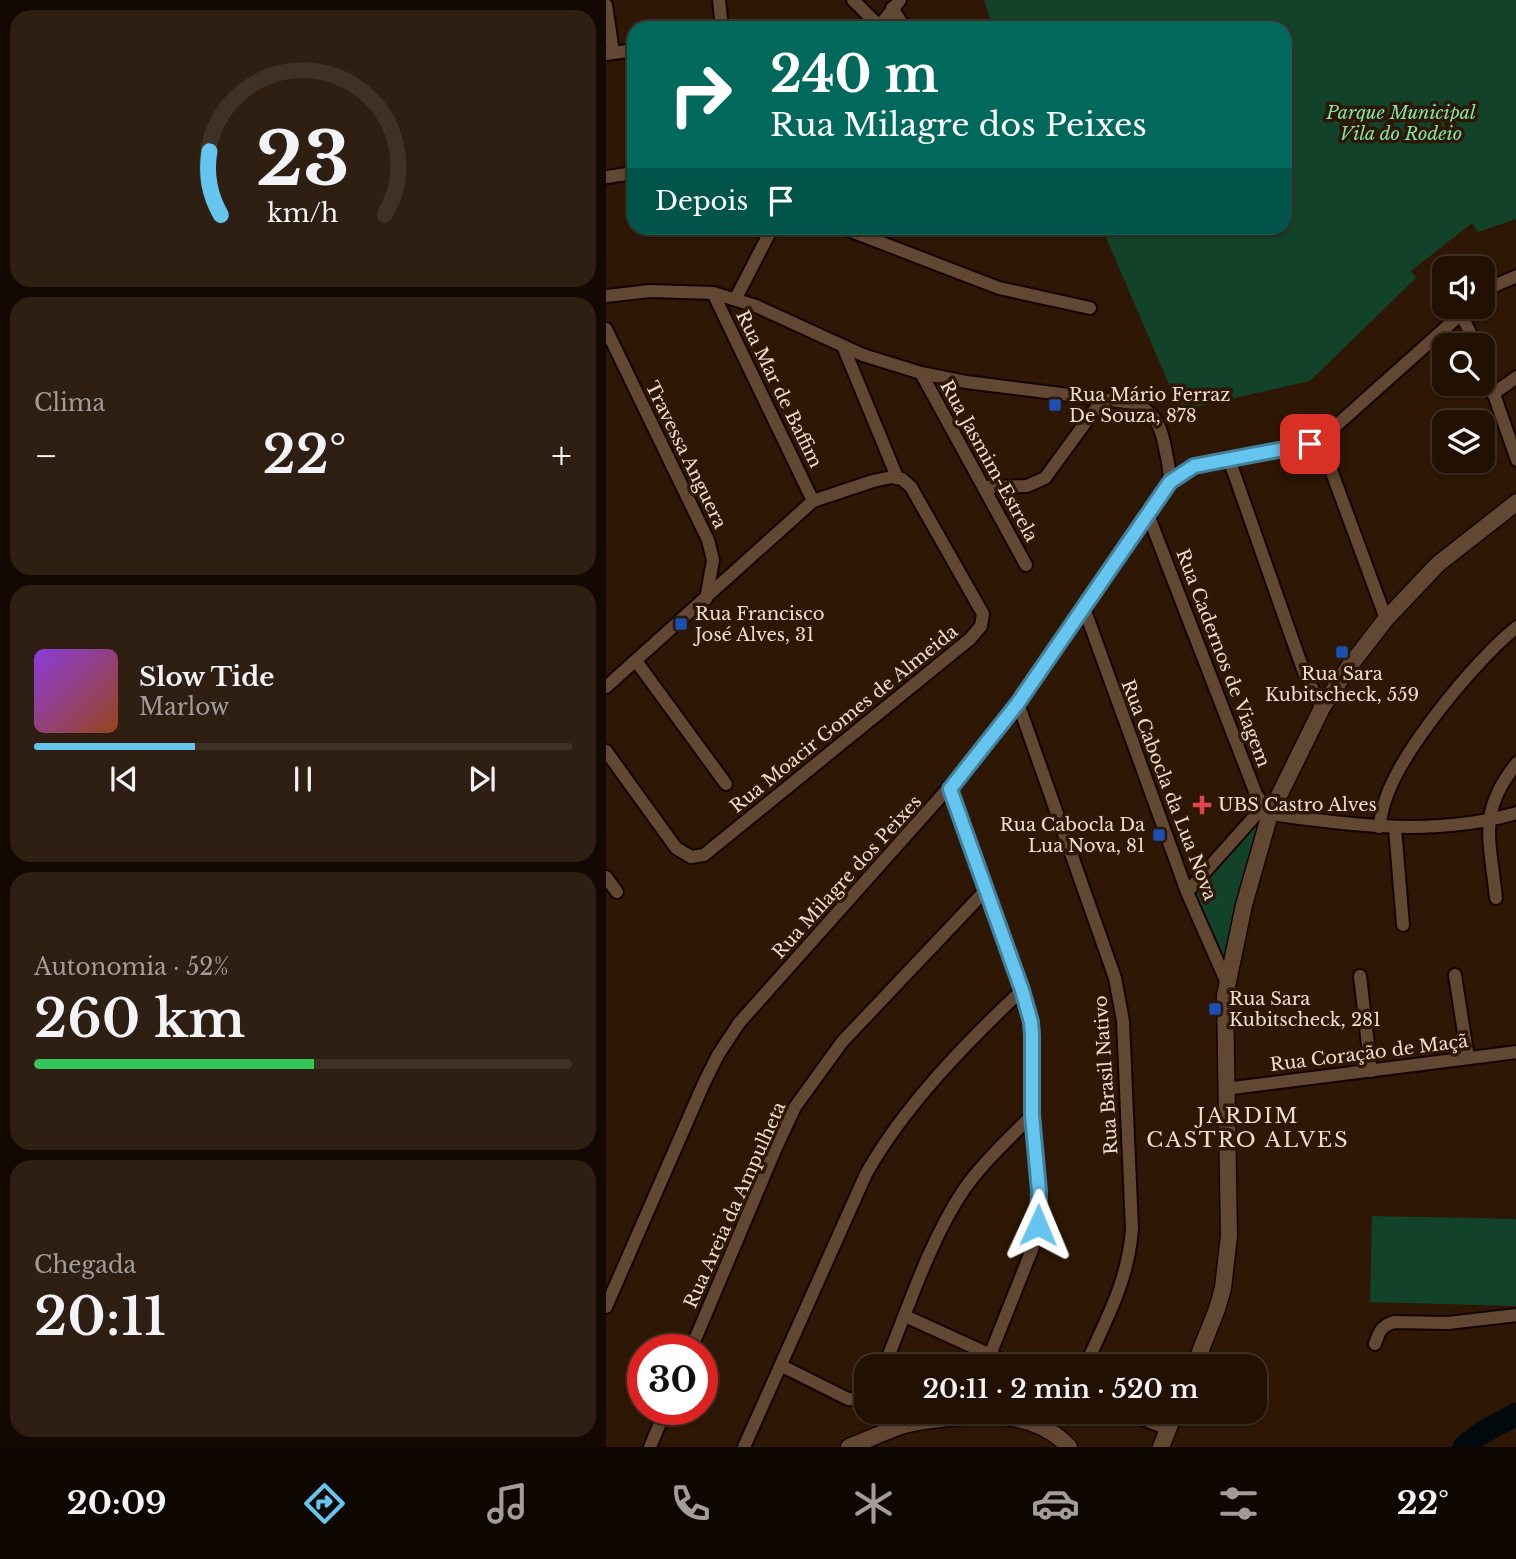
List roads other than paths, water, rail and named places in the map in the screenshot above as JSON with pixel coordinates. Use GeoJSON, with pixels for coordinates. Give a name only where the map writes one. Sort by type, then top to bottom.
{"type":"FeatureCollection","features":[{"type":"Feature","properties":{"kind":"street"},"geometry":{"type":"LineString","coordinates":[[719,0],[721,21]]}},
{"type":"Feature","properties":{"kind":"street"},"geometry":{"type":"LineString","coordinates":[[853,0],[873,21]]}},
{"type":"Feature","properties":{"kind":"street"},"geometry":{"type":"LineString","coordinates":[[883,21],[896,4]]}},
{"type":"Feature","properties":{"kind":"street"},"geometry":{"type":"LineString","coordinates":[[896,4],[902,21]]}},
{"type":"Feature","properties":{"kind":"street"},"geometry":{"type":"LineString","coordinates":[[606,5],[610,53]]}},
{"type":"Feature","properties":{"kind":"street"},"geometry":{"type":"LineString","coordinates":[[606,177],[627,174]]}},
{"type":"Feature","properties":{"kind":"street"},"geometry":{"type":"LineString","coordinates":[[736,298],[768,235]]}},
{"type":"Feature","properties":{"kind":"street"},"geometry":{"type":"LineString","coordinates":[[861,235],[999,288],[1090,308]]}},
{"type":"Feature","properties":{"kind":"street"},"geometry":{"type":"LineString","coordinates":[[1495,286],[1517,275]]}},
{"type":"Feature","properties":{"kind":"street"},"geometry":{"type":"LineString","coordinates":[[606,296],[650,291],[713,293],[736,298],[843,346],[921,373],[966,382],[1133,403],[1145,407],[1155,417],[1163,438],[1170,482]]}},
{"type":"Feature","properties":{"kind":"street","name":"Rua Mar de Baffim"},"geometry":{"type":"LineString","coordinates":[[713,293],[813,500]]}},
{"type":"Feature","properties":{"kind":"street","name":"Rua Milagre dos Peixes"},"geometry":{"type":"LineString","coordinates":[[606,1307],[704,1083],[739,1023],[950,789],[1018,703],[1170,482],[1194,466],[1320,440],[1456,319]]}},
{"type":"Feature","properties":{"kind":"street","name":"Travessa Anguera"},"geometry":{"type":"LineString","coordinates":[[606,329],[708,540],[713,561],[705,600]]}},
{"type":"Feature","properties":{"kind":"street"},"geometry":{"type":"LineString","coordinates":[[606,687],[813,500],[873,481],[897,477],[843,346]]}},
{"type":"Feature","properties":{"kind":"street","name":"Rua Jasmim-Estrela"},"geometry":{"type":"LineString","coordinates":[[921,373],[1026,565]]}},
{"type":"Feature","properties":{"kind":"street"},"geometry":{"type":"LineString","coordinates":[[1495,393],[1517,377]]}},
{"type":"Feature","properties":{"kind":"street"},"geometry":{"type":"LineString","coordinates":[[1494,396],[1517,460]]}},
{"type":"Feature","properties":{"kind":"street"},"geometry":{"type":"LineString","coordinates":[[984,488],[1027,486],[1045,478],[1102,400]]}},
{"type":"Feature","properties":{"kind":"street"},"geometry":{"type":"LineString","coordinates":[[1320,440],[1386,619]]}},
{"type":"Feature","properties":{"kind":"street"},"geometry":{"type":"LineString","coordinates":[[1229,459],[1304,671],[1322,708]]}},
{"type":"Feature","properties":{"kind":"street","name":"Rua Moacir Gomes de Almeida"},"geometry":{"type":"LineString","coordinates":[[606,751],[676,848],[691,856],[704,855],[970,639],[983,620],[980,608],[910,487],[897,477]]}},
{"type":"Feature","properties":{"kind":"street"},"geometry":{"type":"LineString","coordinates":[[1199,1354],[1217,1309],[1229,1236],[1225,1089],[1227,982],[1267,811],[1322,708],[1348,668],[1386,619],[1438,564],[1517,502]]}},
{"type":"Feature","properties":{"kind":"street","name":"Rua Cadernos de Viagem"},"geometry":{"type":"LineString","coordinates":[[1147,512],[1256,794],[1267,811]]}},
{"type":"Feature","properties":{"kind":"street","name":"Rua Cabocla da Lua Nova"},"geometry":{"type":"LineString","coordinates":[[1084,608],[1187,892],[1227,982]]}},
{"type":"Feature","properties":{"kind":"street"},"geometry":{"type":"LineString","coordinates":[[1379,827],[1385,800],[1416,744],[1447,700],[1517,626]]}},
{"type":"Feature","properties":{"kind":"street"},"geometry":{"type":"LineString","coordinates":[[636,661],[726,785]]}},
{"type":"Feature","properties":{"kind":"street","name":"Rua Brasil Nativo"},"geometry":{"type":"LineString","coordinates":[[1018,703],[1115,978],[1123,1021],[1132,1229],[1130,1257],[1123,1283],[1091,1354]]}},
{"type":"Feature","properties":{"kind":"street"},"geometry":{"type":"LineString","coordinates":[[1496,898],[1489,820],[1493,798],[1517,763]]}},
{"type":"Feature","properties":{"kind":"street"},"geometry":{"type":"LineString","coordinates":[[905,1316],[990,1354],[1033,1247],[1038,1225],[1039,1191],[1032,1115],[1031,1022],[950,789]]}},
{"type":"Feature","properties":{"kind":"street"},"geometry":{"type":"LineString","coordinates":[[1267,811],[1395,828],[1449,826],[1517,813]]}},
{"type":"Feature","properties":{"kind":"street"},"geometry":{"type":"LineString","coordinates":[[1187,892],[1267,811]]}},
{"type":"Feature","properties":{"kind":"street"},"geometry":{"type":"LineString","coordinates":[[1395,828],[1402,925]]}},
{"type":"Feature","properties":{"kind":"street"},"geometry":{"type":"LineString","coordinates":[[606,877],[616,892]]}},
{"type":"Feature","properties":{"kind":"street","name":"Rua Areia da Ampulheta"},"geometry":{"type":"LineString","coordinates":[[697,1334],[795,1107],[842,1042],[985,891]]}},
{"type":"Feature","properties":{"kind":"street"},"geometry":{"type":"LineString","coordinates":[[1455,975],[1468,1058]]}},
{"type":"Feature","properties":{"kind":"street"},"geometry":{"type":"LineString","coordinates":[[1360,976],[1371,1071]]}},
{"type":"Feature","properties":{"kind":"street"},"geometry":{"type":"LineString","coordinates":[[744,1447],[866,1174],[883,1144],[902,1116],[1022,990]]}},
{"type":"Feature","properties":{"kind":"street","name":"Rua Coração de Maçã"},"geometry":{"type":"LineString","coordinates":[[1225,1089],[1517,1052]]}},
{"type":"Feature","properties":{"kind":"street"},"geometry":{"type":"LineString","coordinates":[[889,1354],[947,1217],[965,1188],[1032,1115]]}},
{"type":"Feature","properties":{"kind":"street"},"geometry":{"type":"LineString","coordinates":[[1375,1344],[1379,1331],[1386,1324],[1394,1322],[1448,1323],[1517,1315]]}},
{"type":"Feature","properties":{"kind":"street"},"geometry":{"type":"LineString","coordinates":[[782,1366],[854,1400]]}},
{"type":"Feature","properties":{"kind":"street"},"geometry":{"type":"LineString","coordinates":[[849,1447],[906,1425],[988,1414],[1010,1416],[1034,1425],[1052,1433],[1069,1447]]}},
{"type":"Feature","properties":{"kind":"street"},"geometry":{"type":"LineString","coordinates":[[1155,1424],[1168,1429]]}},
{"type":"Feature","properties":{"kind":"street"},"geometry":{"type":"LineString","coordinates":[[1161,1447],[1170,1424]]}},
{"type":"Feature","properties":{"kind":"street"},"geometry":{"type":"LineString","coordinates":[[650,1447],[659,1425]]}},
{"type":"Feature","properties":{"kind":"waterway"},"geometry":{"type":"LineString","coordinates":[[1464,1447],[1483,1432],[1517,1414]]}},
{"type":"Feature","properties":{"kind":"place","name":"Rua Mário Ferraz De Souza, 878"},"geometry":{"type":"Point","coordinates":[1055,405]}},
{"type":"Feature","properties":{"kind":"place","name":"Rua Francisco José Alves, 31"},"geometry":{"type":"Point","coordinates":[681,624]}},
{"type":"Feature","properties":{"kind":"place","name":"Rua Sara Kubitscheck, 559"},"geometry":{"type":"Point","coordinates":[1342,652]}},
{"type":"Feature","properties":{"kind":"place","name":"UBS Castro Alves"},"geometry":{"type":"Point","coordinates":[1202,805]}},
{"type":"Feature","properties":{"kind":"place","name":"Rua Cabocla Da Lua Nova, 81"},"geometry":{"type":"Point","coordinates":[1159,835]}},
{"type":"Feature","properties":{"kind":"place","name":"Rua Sara Kubitscheck, 281"},"geometry":{"type":"Point","coordinates":[1215,1009]}},
{"type":"Feature","properties":{"kind":"district","name":"JARDIM CASTRO ALVES"},"geometry":{"type":"Point","coordinates":[1248,1128]}},
{"type":"Feature","properties":{"kind":"park label","name":"Parque Municipal Vila do Rodeio"},"geometry":{"type":"Point","coordinates":[1401,123]}}]}
